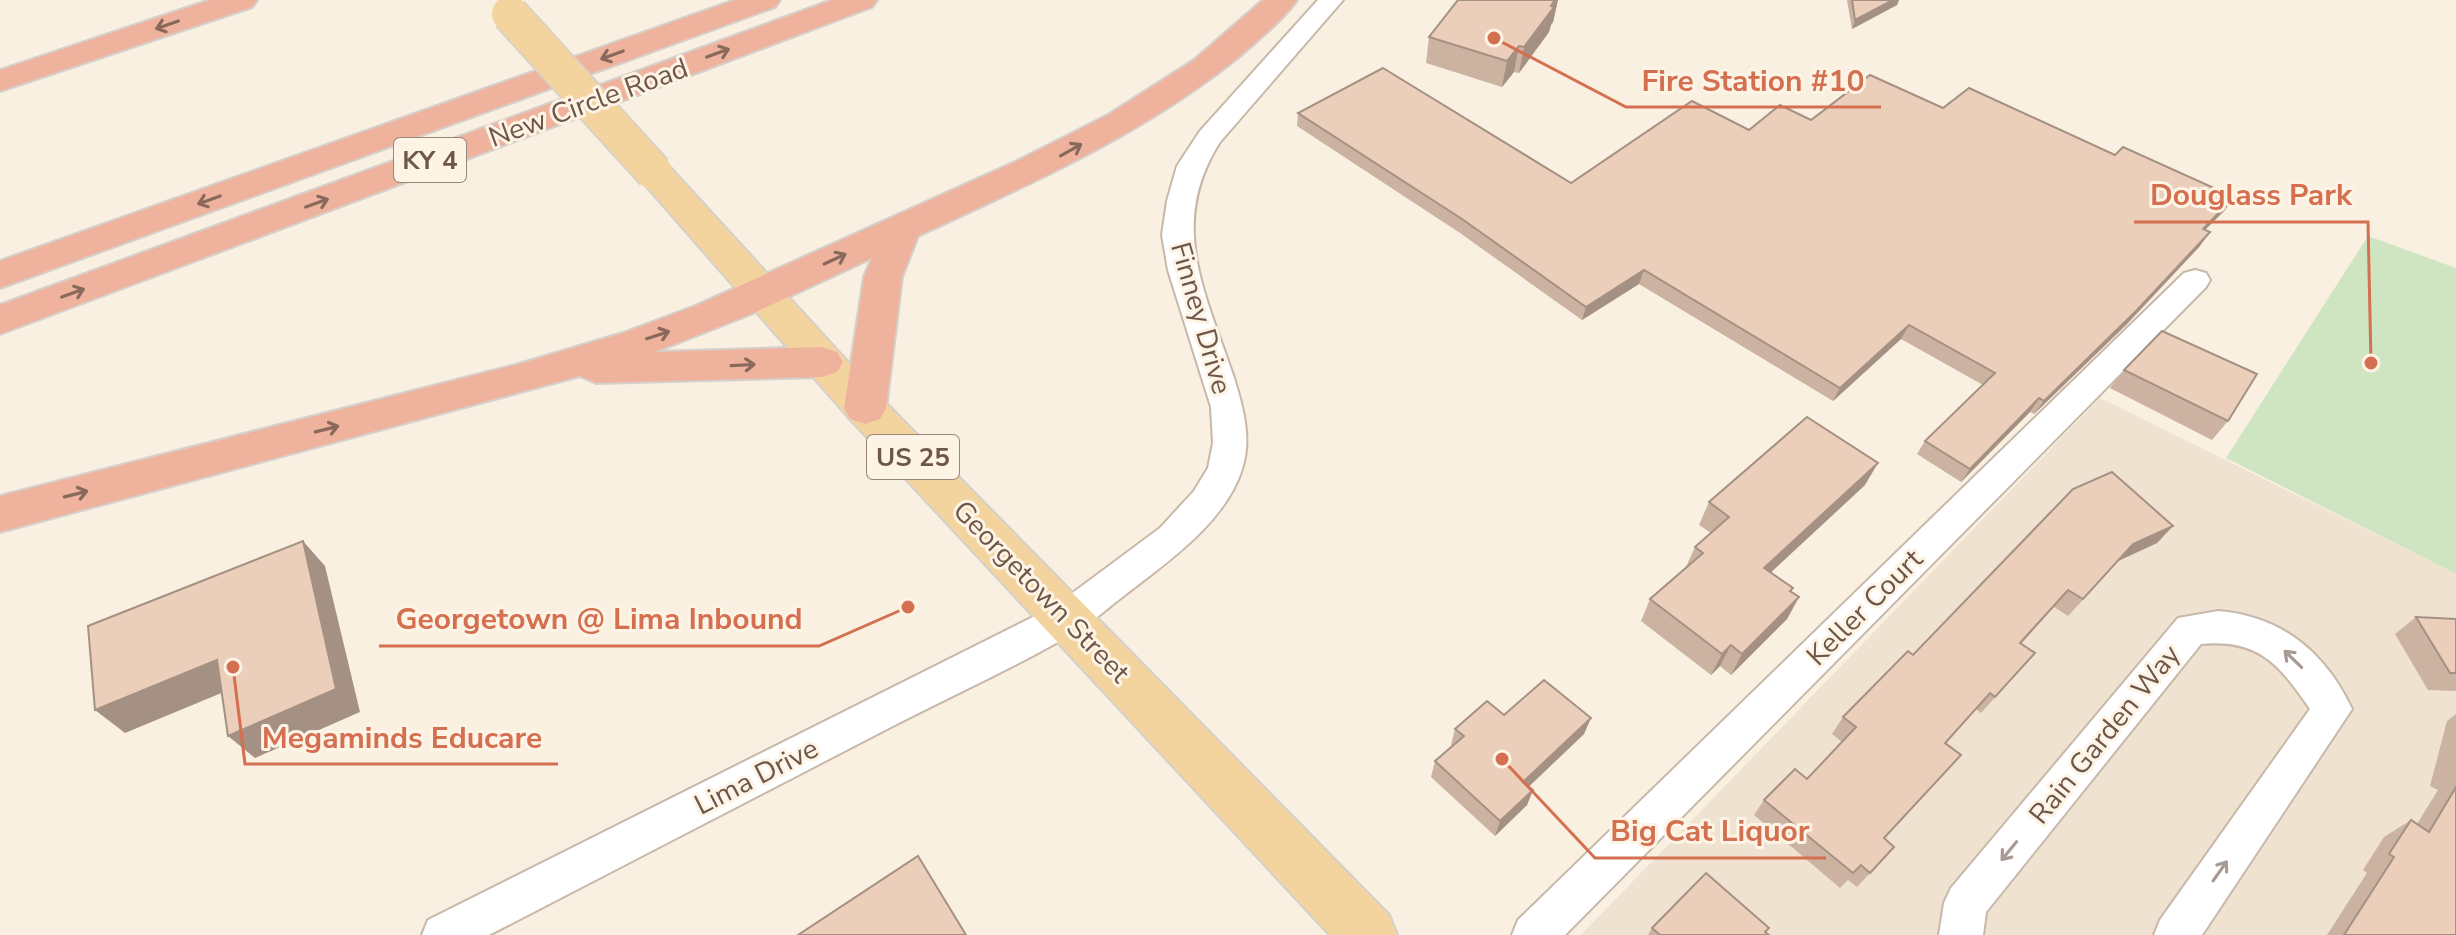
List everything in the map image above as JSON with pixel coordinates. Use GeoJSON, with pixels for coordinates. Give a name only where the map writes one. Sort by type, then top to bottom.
{"type":"FeatureCollection","features":[{"type":"Feature","properties":{"kind":"highway"},"geometry":{"type":"LineString","coordinates":[[0,65],[163,0]]}},
{"type":"Feature","properties":{"kind":"highway"},"geometry":{"type":"LineString","coordinates":[[0,81],[241,0]]}},
{"type":"Feature","properties":{"kind":"highway","name":"New Circle Road"},"geometry":{"type":"LineString","coordinates":[[0,275],[764,0]]}},
{"type":"Feature","properties":{"kind":"highway","name":"New Circle Road"},"geometry":{"type":"LineString","coordinates":[[0,320],[861,0]]}},
{"type":"Feature","properties":{"kind":"highway"},"geometry":{"type":"LineString","coordinates":[[0,514],[553,368],[676,329],[1052,160],[1136,114],[1197,74],[1239,41],[1281,0]]}},
{"type":"Feature","properties":{"kind":"highway"},"geometry":{"type":"LineString","coordinates":[[865,408],[883,277],[903,227]]}},
{"type":"Feature","properties":{"kind":"highway"},"geometry":{"type":"LineString","coordinates":[[553,368],[822,362]]}},
{"type":"Feature","properties":{"kind":"main road","name":"Georgetown Street"},"geometry":{"type":"LineString","coordinates":[[503,7],[764,292],[822,362],[1369,935]]}},
{"type":"Feature","properties":{"kind":"street","name":"Finney Drive"},"geometry":{"type":"LineString","coordinates":[[1068,617],[1173,538],[1206,501],[1225,470],[1230,443],[1227,407],[1183,270],[1177,235],[1181,201],[1191,166],[1210,137],[1331,0]]}},
{"type":"Feature","properties":{"kind":"street","name":"Keller Court"},"geometry":{"type":"LineString","coordinates":[[1534,935],[2195,280]]}},
{"type":"Feature","properties":{"kind":"street","name":"Lima Drive"},"geometry":{"type":"LineString","coordinates":[[444,935],[1068,617]]}},
{"type":"Feature","properties":{"kind":"street","name":"Rain Garden Way"},"geometry":{"type":"LineString","coordinates":[[1961,935],[1966,903],[2191,629],[2218,625],[2244,627],[2277,644],[2304,670],[2332,709],[2176,935]]}},
{"type":"Feature","properties":{"kind":"shaded area"},"geometry":{"type":"Polygon","coordinates":[[[2100,398],[2456,574],[2456,935],[1581,935],[2100,398]]]}},
{"type":"Feature","properties":{"kind":"green space"},"geometry":{"type":"Polygon","coordinates":[[[2368,236],[2456,268],[2456,574],[2226,458],[2368,236]]]}},
{"type":"Feature","properties":{"kind":"building"},"geometry":{"type":"Polygon","coordinates":[[[1458,0],[1555,0],[1551,6],[1554,7],[1524,47],[1519,46],[1507,61],[1429,37],[1458,0]]]}},
{"type":"Feature","properties":{"kind":"building"},"geometry":{"type":"Polygon","coordinates":[[[1852,0],[1893,0],[1855,20],[1852,0]]]}},
{"type":"Feature","properties":{"kind":"building"},"geometry":{"type":"Polygon","coordinates":[[[1383,68],[1571,183],[1692,101],[1749,130],[1780,105],[1811,120],[1870,75],[1943,108],[1969,88],[2115,155],[2123,147],[2234,197],[2203,229],[2210,232],[2136,311],[2044,401],[2039,398],[1970,469],[1925,441],[1995,373],[1909,325],[1840,388],[1644,270],[1586,307],[1462,219],[1298,113],[1383,68]]]}},
{"type":"Feature","properties":{"kind":"building"},"geometry":{"type":"Polygon","coordinates":[[[2162,331],[2257,374],[2228,421],[2124,370],[2162,331]]]}},
{"type":"Feature","properties":{"kind":"building"},"geometry":{"type":"Polygon","coordinates":[[[1807,417],[1878,463],[1764,568],[1793,588],[1790,591],[1799,597],[1742,654],[1731,645],[1722,654],[1650,599],[1703,553],[1695,547],[1729,517],[1709,502],[1807,417]]]}},
{"type":"Feature","properties":{"kind":"building"},"geometry":{"type":"Polygon","coordinates":[[[2112,472],[2173,526],[2133,544],[2083,599],[2068,590],[2020,643],[2035,653],[1995,697],[1990,693],[1945,743],[1961,755],[1884,838],[1894,847],[1870,873],[1861,865],[1853,873],[1764,800],[1795,769],[1807,779],[1856,727],[1843,717],[1908,651],[1913,655],[2073,489],[2112,472]]]}},
{"type":"Feature","properties":{"kind":"building"},"geometry":{"type":"Polygon","coordinates":[[[303,541],[336,689],[228,736],[217,660],[95,710],[88,626],[303,541]]]}},
{"type":"Feature","properties":{"kind":"building"},"geometry":{"type":"Polygon","coordinates":[[[2416,617],[2456,619],[2456,673],[2450,673],[2416,617]]]}},
{"type":"Feature","properties":{"kind":"building"},"geometry":{"type":"Polygon","coordinates":[[[1544,680],[1591,718],[1523,782],[1533,790],[1500,821],[1435,761],[1464,736],[1455,729],[1487,701],[1504,715],[1544,680]]]}},
{"type":"Feature","properties":{"kind":"building"},"geometry":{"type":"Polygon","coordinates":[[[2456,787],[2456,935],[2344,935],[2394,857],[2389,854],[2411,820],[2429,832],[2456,787]]]}},
{"type":"Feature","properties":{"kind":"building"},"geometry":{"type":"Polygon","coordinates":[[[918,856],[966,935],[798,935],[918,856]]]}},
{"type":"Feature","properties":{"kind":"building"},"geometry":{"type":"Polygon","coordinates":[[[1706,873],[1769,928],[1765,932],[1769,935],[1660,935],[1652,928],[1706,873]]]}},
{"type":"Feature","properties":{"kind":"place","name":"Fire Station #10"},"geometry":{"type":"Point","coordinates":[1494,38]}},
{"type":"Feature","properties":{"kind":"place","name":"Douglass Park"},"geometry":{"type":"Point","coordinates":[2371,363]}},
{"type":"Feature","properties":{"kind":"place","name":"Georgetown @ Lima Inbound"},"geometry":{"type":"Point","coordinates":[908,607]}},
{"type":"Feature","properties":{"kind":"place","name":"Megaminds Educare"},"geometry":{"type":"Point","coordinates":[233,667]}},
{"type":"Feature","properties":{"kind":"place","name":"Big Cat Liquor"},"geometry":{"type":"Point","coordinates":[1502,759]}}]}
